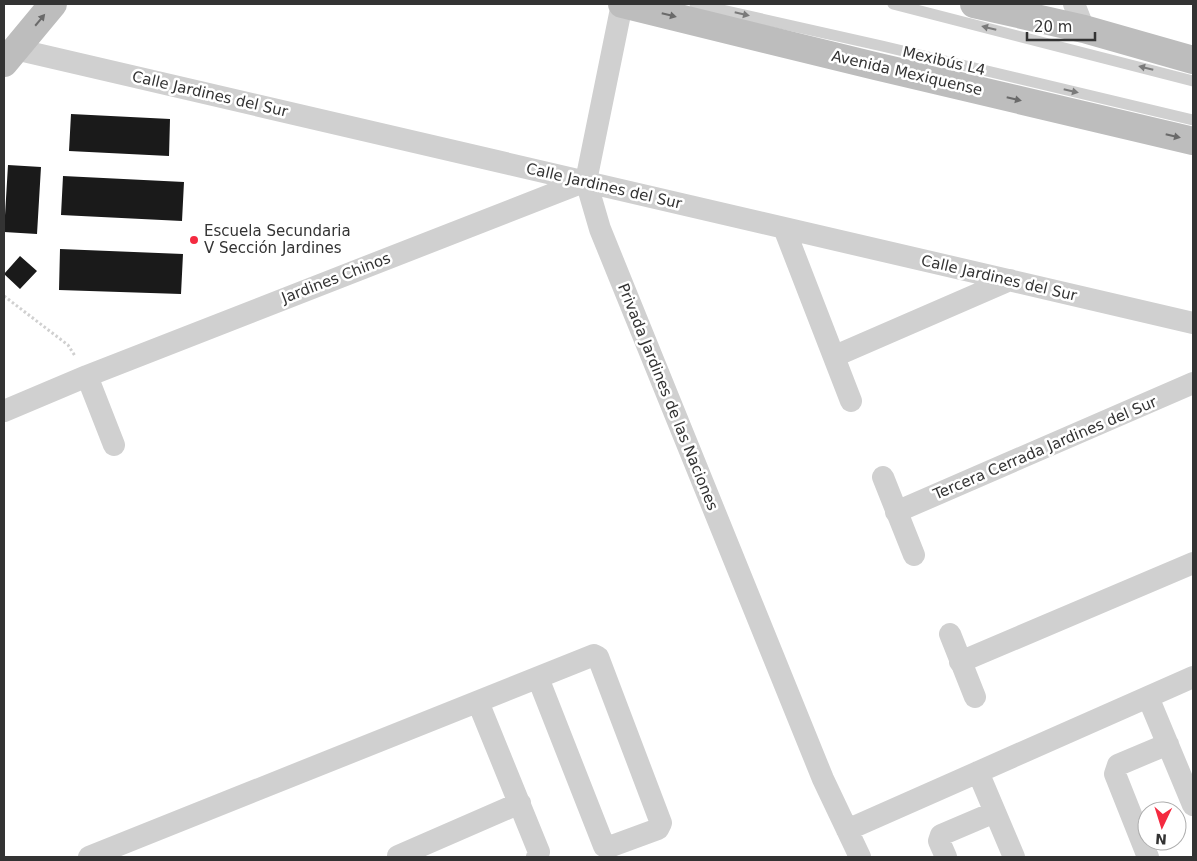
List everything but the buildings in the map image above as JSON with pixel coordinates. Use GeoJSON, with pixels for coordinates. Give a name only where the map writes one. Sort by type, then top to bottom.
{"type":"FeatureCollection","features":[{"type":"Feature","properties":{"kind":"main road"},"geometry":{"type":"LineString","coordinates":[[10,56],[53,4]]}},
{"type":"Feature","properties":{"kind":"main road","name":"Avenida Mexiquense"},"geometry":{"type":"LineString","coordinates":[[622,4],[1193,141]]}},
{"type":"Feature","properties":{"kind":"main road"},"geometry":{"type":"LineString","coordinates":[[974,4],[1084,29],[1193,60]]}},
{"type":"Feature","properties":{"kind":"street","name":"Privada Jardines de las Naciones"},"geometry":{"type":"LineString","coordinates":[[622,4],[586,181],[600,230],[823,779],[860,857]]}},
{"type":"Feature","properties":{"kind":"street"},"geometry":{"type":"LineString","coordinates":[[1074,4],[1084,29]]}},
{"type":"Feature","properties":{"kind":"street","name":"Calle Jardines del Sur"},"geometry":{"type":"LineString","coordinates":[[10,56],[586,181],[1193,323]]}},
{"type":"Feature","properties":{"kind":"street","name":"Jardines Chinos"},"geometry":{"type":"LineString","coordinates":[[4,411],[87,376],[586,181]]}},
{"type":"Feature","properties":{"kind":"street"},"geometry":{"type":"LineString","coordinates":[[784,228],[851,401]]}},
{"type":"Feature","properties":{"kind":"street"},"geometry":{"type":"LineString","coordinates":[[835,356],[1010,280]]}},
{"type":"Feature","properties":{"kind":"street"},"geometry":{"type":"LineString","coordinates":[[87,376],[114,445]]}},
{"type":"Feature","properties":{"kind":"street","name":"Tercera Cerrada Jardines del Sur"},"geometry":{"type":"LineString","coordinates":[[896,512],[1193,383]]}},
{"type":"Feature","properties":{"kind":"street"},"geometry":{"type":"LineString","coordinates":[[883,477],[914,555]]}},
{"type":"Feature","properties":{"kind":"street"},"geometry":{"type":"LineString","coordinates":[[960,662],[1193,563]]}},
{"type":"Feature","properties":{"kind":"street"},"geometry":{"type":"LineString","coordinates":[[950,634],[974,697]]}},
{"type":"Feature","properties":{"kind":"street"},"geometry":{"type":"LineString","coordinates":[[89,857],[594,655],[598,657],[661,823],[658,829],[609,847],[604,846],[538,678]]}},
{"type":"Feature","properties":{"kind":"street"},"geometry":{"type":"LineString","coordinates":[[847,830],[1193,677]]}},
{"type":"Feature","properties":{"kind":"street"},"geometry":{"type":"LineString","coordinates":[[1148,697],[1193,805]]}},
{"type":"Feature","properties":{"kind":"street"},"geometry":{"type":"LineString","coordinates":[[478,702],[539,852],[537,857]]}},
{"type":"Feature","properties":{"kind":"street"},"geometry":{"type":"LineString","coordinates":[[1148,857],[1115,774],[1118,765],[1168,744]]}},
{"type":"Feature","properties":{"kind":"street"},"geometry":{"type":"LineString","coordinates":[[978,772],[1014,857]]}},
{"type":"Feature","properties":{"kind":"street"},"geometry":{"type":"LineString","coordinates":[[398,857],[520,803]]}},
{"type":"Feature","properties":{"kind":"street"},"geometry":{"type":"LineString","coordinates":[[946,857],[939,841],[940,835],[995,812]]}},
{"type":"Feature","properties":{"kind":"lane","name":"Mexibús L4"},"geometry":{"type":"LineString","coordinates":[[695,4],[892,48],[1193,120]]}},
{"type":"Feature","properties":{"kind":"lane"},"geometry":{"type":"LineString","coordinates":[[893,4],[1193,80]]}},
{"type":"Feature","properties":{"kind":"path"},"geometry":{"type":"LineString","coordinates":[[4,296],[68,345],[87,376]]}},
{"type":"Feature","properties":{"kind":"place","name":"Escuela Secundaria V Sección Jardines"},"geometry":{"type":"Point","coordinates":[194,240]}}]}
